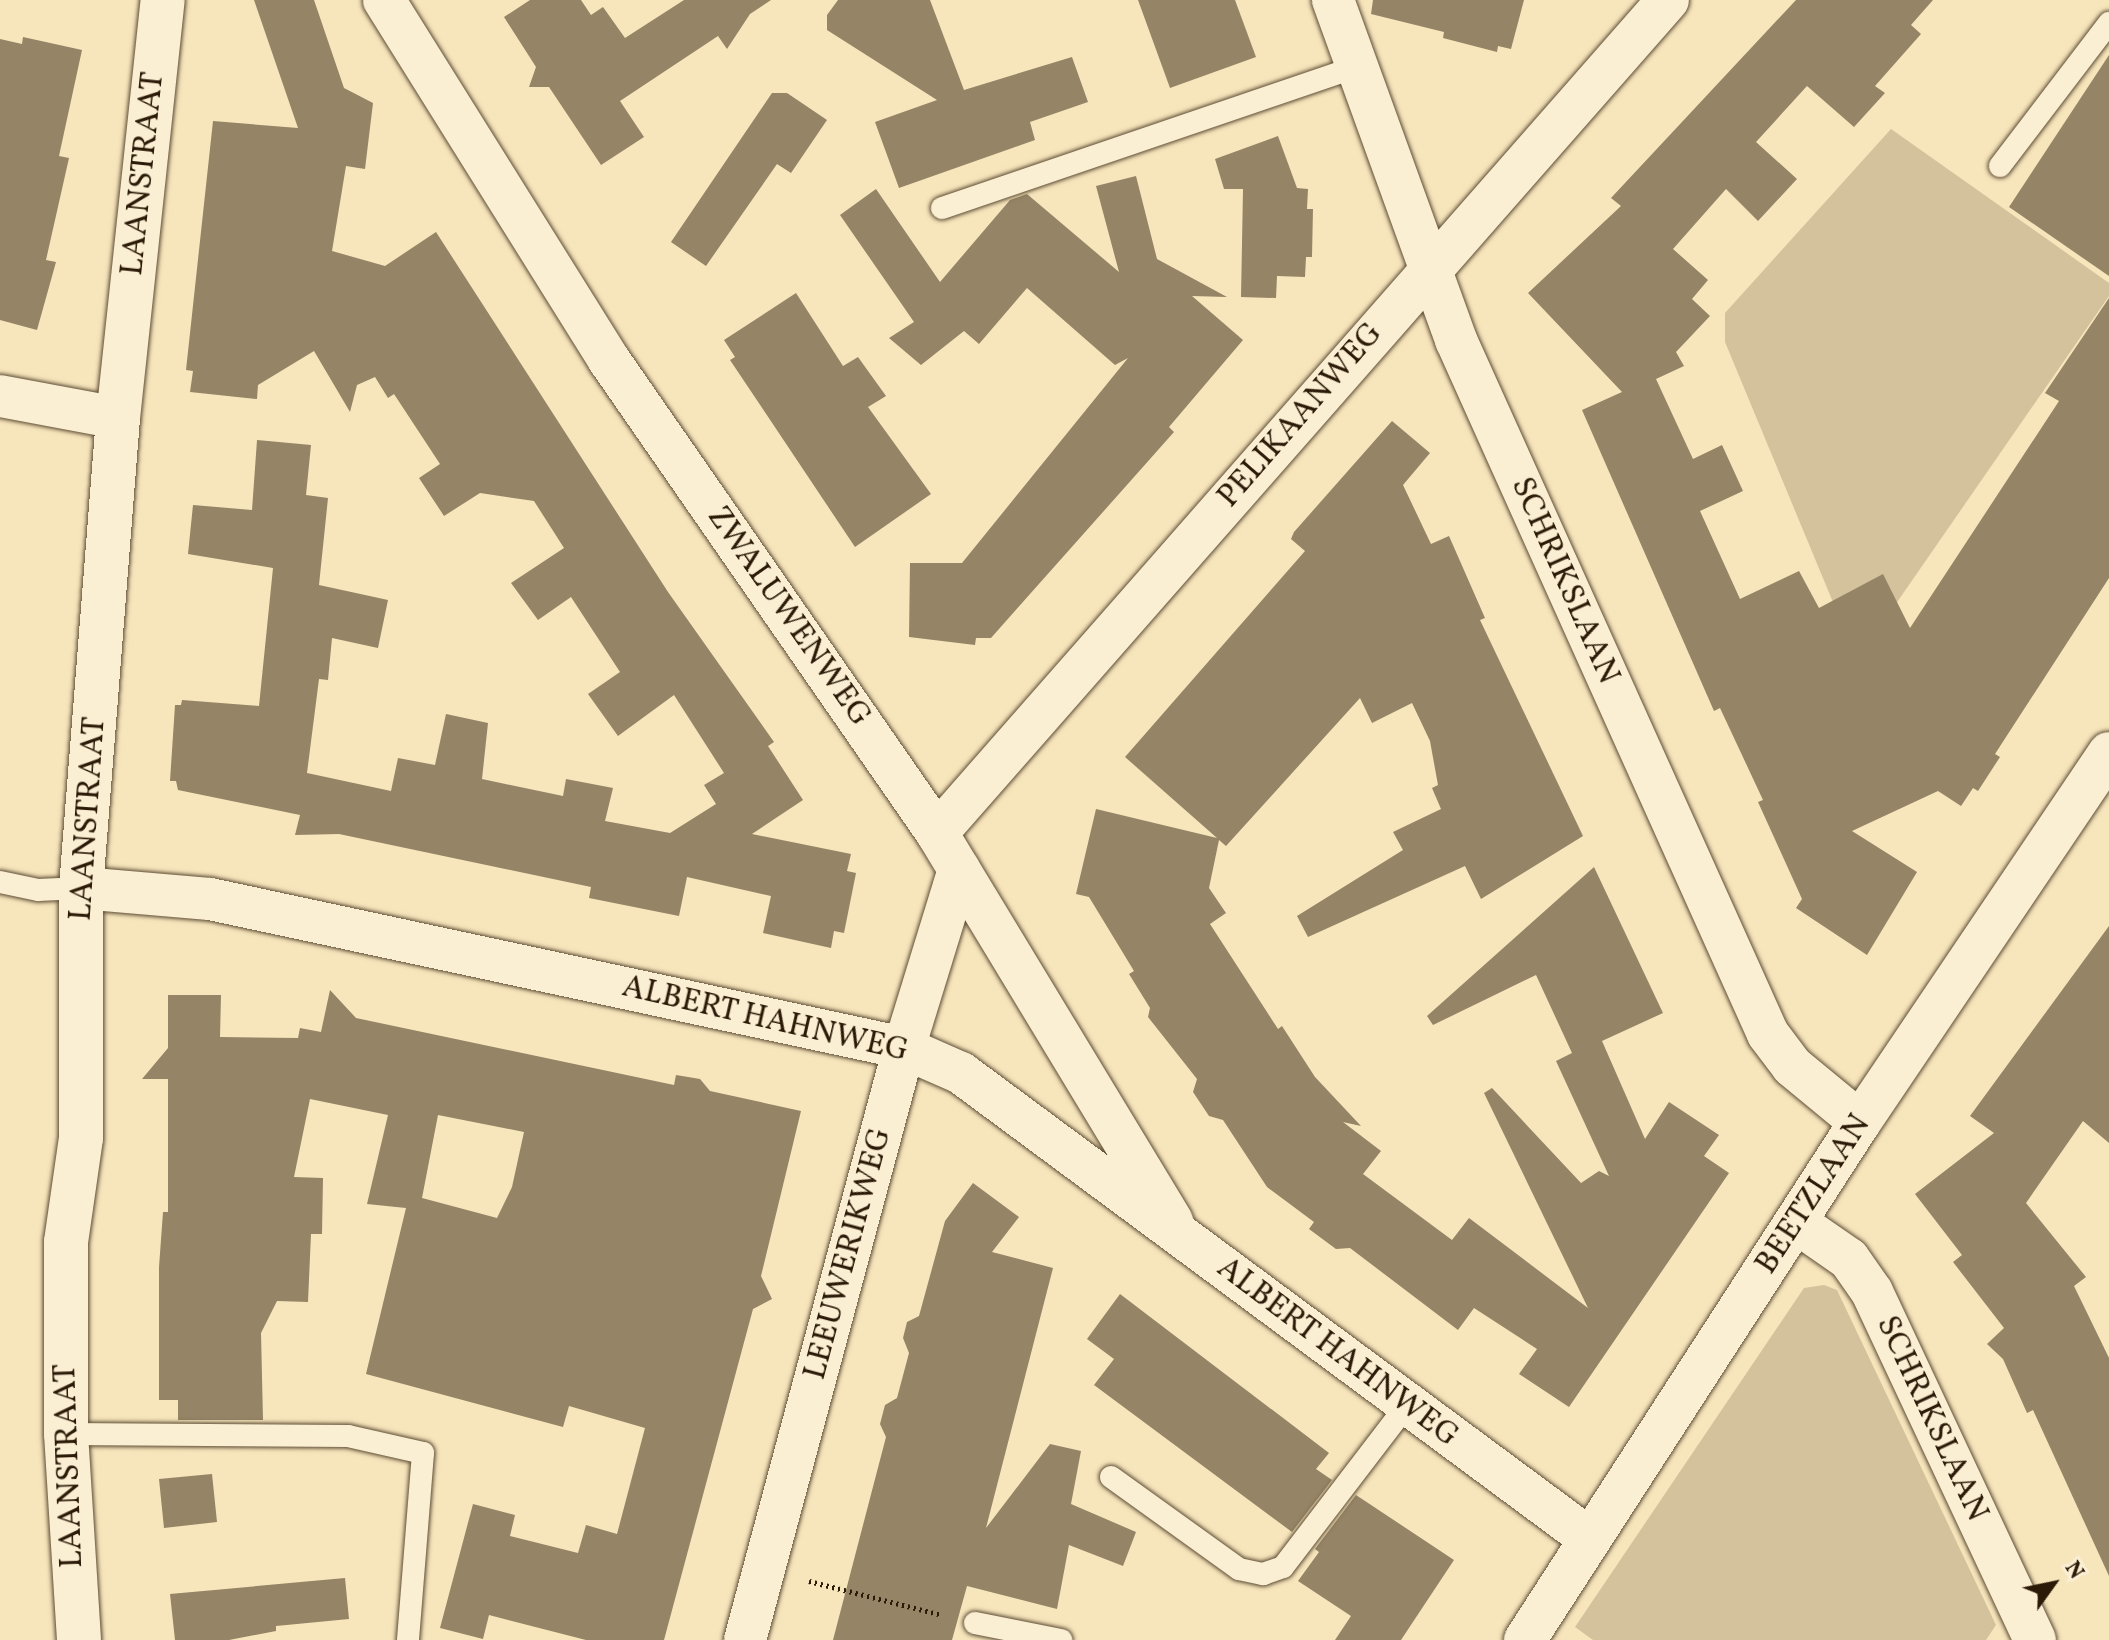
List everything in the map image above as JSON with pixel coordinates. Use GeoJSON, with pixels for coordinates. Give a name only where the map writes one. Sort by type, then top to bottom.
{"type":"FeatureCollection","features":[{"type":"Feature","properties":{"kind":"street","name":"LAANSTRAAT"},"geometry":{"type":"LineString","coordinates":[[79,1640],[66,1434],[66,1242],[81,1138],[81,888],[118,418],[163,0]]}},
{"type":"Feature","properties":{"kind":"street","name":"ZWALUWENWEG"},"geometry":{"type":"LineString","coordinates":[[384,0],[609,360],[937,833],[1183,1239]]}},
{"type":"Feature","properties":{"kind":"street","name":"SCHRIKSLAAN"},"geometry":{"type":"LineString","coordinates":[[1333,0],[1432,265],[1456,340],[1768,1034],[1792,1066],[1860,1122]]}},
{"type":"Feature","properties":{"kind":"street","name":"PELIKAANWEG"},"geometry":{"type":"LineString","coordinates":[[937,833],[1432,265],[1668,0]]}},
{"type":"Feature","properties":{"kind":"street"},"geometry":{"type":"LineString","coordinates":[[0,396],[118,418]]}},
{"type":"Feature","properties":{"kind":"street","name":"BEETZLAAN"},"geometry":{"type":"LineString","coordinates":[[1525,1640],[1860,1122],[2109,753]]}},
{"type":"Feature","properties":{"kind":"street","name":"LEEUWERIKWEG"},"geometry":{"type":"LineString","coordinates":[[745,1640],[904,1048],[959,869]]}},
{"type":"Feature","properties":{"kind":"street","name":"ALBERT HAHNWEG"},"geometry":{"type":"LineString","coordinates":[[81,888],[210,899],[904,1048],[961,1073],[1406,1406],[1590,1539]]}},
{"type":"Feature","properties":{"kind":"street","name":"SCHRIKSLAAN"},"geometry":{"type":"LineString","coordinates":[[1797,1223],[1849,1259],[1872,1292],[2035,1640]]}},
{"type":"Feature","properties":{"kind":"lane"},"geometry":{"type":"LineString","coordinates":[[2000,166],[2109,23]]}},
{"type":"Feature","properties":{"kind":"lane"},"geometry":{"type":"LineString","coordinates":[[942,208],[1358,66]]}},
{"type":"Feature","properties":{"kind":"lane"},"geometry":{"type":"LineString","coordinates":[[0,882],[38,890],[81,888]]}},
{"type":"Feature","properties":{"kind":"lane"},"geometry":{"type":"LineString","coordinates":[[1111,1477],[1239,1569],[1263,1574],[1283,1567],[1406,1406]]}},
{"type":"Feature","properties":{"kind":"lane"},"geometry":{"type":"LineString","coordinates":[[66,1434],[348,1436],[423,1453],[408,1640]]}},
{"type":"Feature","properties":{"kind":"lane"},"geometry":{"type":"LineString","coordinates":[[975,1623],[1061,1640]]}},
{"type":"Feature","properties":{"kind":"path"},"geometry":{"type":"LineString","coordinates":[[764,1570],[975,1623]]}},
{"type":"Feature","properties":{"kind":"shaded area"},"geometry":{"type":"Polygon","coordinates":[[[1891,129],[2109,283],[2109,296],[1857,660],[1725,342],[1725,313],[1891,129]]]}},
{"type":"Feature","properties":{"kind":"shaded area"},"geometry":{"type":"Polygon","coordinates":[[[1824,1285],[1837,1290],[1996,1625],[1986,1640],[1593,1640],[1575,1627],[1804,1288],[1824,1285]]]}},
{"type":"Feature","properties":{"kind":"building"},"geometry":{"type":"Polygon","coordinates":[[[254,0],[314,0],[344,88],[373,103],[365,169],[346,166],[332,251],[385,266],[436,232],[668,592],[774,742],[768,746],[803,800],[752,834],[851,854],[847,871],[856,873],[844,933],[834,931],[831,948],[763,933],[771,896],[687,877],[679,916],[589,898],[591,887],[339,834],[295,835],[300,815],[178,790],[176,781],[170,781],[175,705],[181,705],[182,700],[259,706],[273,568],[188,554],[193,505],[252,510],[257,440],[311,445],[306,495],[328,498],[319,585],[388,600],[378,648],[332,638],[328,680],[319,679],[307,773],[391,791],[398,758],[435,765],[446,714],[488,723],[482,779],[563,796],[566,779],[613,788],[605,821],[670,833],[716,804],[704,785],[724,773],[674,695],[618,736],[588,694],[620,672],[571,597],[538,620],[511,583],[564,548],[534,501],[480,493],[444,516],[419,478],[440,464],[394,394],[388,398],[375,377],[357,385],[350,412],[314,351],[258,385],[257,399],[190,392],[193,371],[186,370],[213,121],[298,128],[254,0]]]}},
{"type":"Feature","properties":{"kind":"building"},"geometry":{"type":"Polygon","coordinates":[[[530,0],[581,0],[591,15],[603,7],[625,38],[684,0],[771,0],[750,14],[727,49],[718,36],[620,101],[644,137],[601,165],[549,87],[529,87],[536,67],[504,17],[530,0]]]}},
{"type":"Feature","properties":{"kind":"building"},"geometry":{"type":"Polygon","coordinates":[[[838,0],[930,0],[964,90],[1072,57],[1088,102],[1030,122],[1035,140],[899,188],[875,122],[937,100],[827,30],[827,15],[838,0]]]}},
{"type":"Feature","properties":{"kind":"building"},"geometry":{"type":"Polygon","coordinates":[[[1138,0],[1235,0],[1256,57],[1170,88],[1138,0]]]}},
{"type":"Feature","properties":{"kind":"building"},"geometry":{"type":"Polygon","coordinates":[[[1373,0],[1524,0],[1511,49],[1498,46],[1497,52],[1443,38],[1444,32],[1371,14],[1373,0]]]}},
{"type":"Feature","properties":{"kind":"building"},"geometry":{"type":"Polygon","coordinates":[[[1796,0],[1933,0],[1911,25],[1921,34],[1875,86],[1885,93],[1854,127],[1807,86],[1756,142],[1797,179],[1758,221],[1726,189],[1673,249],[1708,280],[1692,299],[1710,316],[1676,352],[1684,366],[1656,379],[1693,459],[1722,445],[1743,491],[1700,511],[1740,599],[1799,571],[1819,608],[1883,574],[1910,628],[2059,401],[2045,393],[2109,298],[2109,578],[1995,754],[2000,757],[1978,791],[1973,788],[1961,806],[1938,791],[1852,831],[1917,872],[1867,955],[1796,908],[1802,899],[1758,802],[1763,800],[1720,708],[1714,711],[1582,410],[1622,392],[1528,293],[1621,206],[1611,198],[1796,0]]]}},
{"type":"Feature","properties":{"kind":"building"},"geometry":{"type":"Polygon","coordinates":[[[23,37],[82,50],[59,156],[69,158],[46,260],[56,262],[37,330],[0,320],[0,39],[22,44],[23,37]]]}},
{"type":"Feature","properties":{"kind":"building"},"geometry":{"type":"Polygon","coordinates":[[[2109,55],[2109,276],[2009,207],[2109,55]]]}},
{"type":"Feature","properties":{"kind":"building"},"geometry":{"type":"Polygon","coordinates":[[[772,93],[787,93],[827,120],[791,173],[777,164],[706,266],[671,242],[772,93]]]}},
{"type":"Feature","properties":{"kind":"building"},"geometry":{"type":"Polygon","coordinates":[[[1278,136],[1297,188],[1308,189],[1307,209],[1313,209],[1312,257],[1306,257],[1305,277],[1277,276],[1276,298],[1241,297],[1243,189],[1224,189],[1215,159],[1278,136]]]}},
{"type":"Feature","properties":{"kind":"building"},"geometry":{"type":"Polygon","coordinates":[[[1136,176],[1157,259],[1227,297],[1192,296],[1243,340],[1169,427],[1174,432],[991,638],[976,638],[975,645],[909,637],[910,563],[962,563],[1128,358],[1115,365],[1027,288],[979,344],[964,331],[921,365],[889,338],[914,322],[840,215],[876,189],[940,282],[1010,200],[1027,194],[1119,272],[1096,186],[1136,176]]]}},
{"type":"Feature","properties":{"kind":"building"},"geometry":{"type":"Polygon","coordinates":[[[796,293],[843,366],[858,357],[886,396],[868,407],[931,494],[855,547],[730,360],[735,357],[724,340],[796,293]]]}},
{"type":"Feature","properties":{"kind":"building"},"geometry":{"type":"Polygon","coordinates":[[[1392,421],[1430,453],[1403,485],[1431,544],[1449,536],[1485,618],[1480,620],[1583,836],[1481,899],[1465,866],[1308,937],[1297,916],[1403,850],[1393,832],[1441,809],[1432,788],[1438,785],[1430,741],[1412,703],[1372,723],[1360,698],[1226,846],[1219,840],[1209,888],[1226,913],[1210,924],[1278,1029],[1282,1026],[1315,1077],[1361,1126],[1343,1122],[1381,1151],[1363,1174],[1452,1240],[1469,1218],[1588,1308],[1484,1093],[1492,1088],[1581,1183],[1599,1171],[1609,1176],[1556,1061],[1572,1053],[1536,975],[1433,1025],[1427,1016],[1594,867],[1663,1013],[1602,1041],[1645,1139],[1669,1102],[1719,1135],[1704,1156],[1729,1173],[1569,1407],[1519,1374],[1537,1349],[1474,1308],[1458,1330],[1350,1248],[1336,1249],[1309,1229],[1314,1222],[1267,1187],[1223,1120],[1209,1116],[1193,1092],[1197,1079],[1148,1017],[1150,1008],[1129,974],[1134,971],[1089,897],[1076,894],[1096,809],[1217,838],[1125,757],[1305,551],[1291,539],[1294,532],[1392,421]]]}},
{"type":"Feature","properties":{"kind":"building"},"geometry":{"type":"Polygon","coordinates":[[[2109,926],[2109,1143],[2083,1121],[2026,1203],[2086,1277],[2074,1286],[2109,1358],[2109,1576],[2033,1410],[2027,1413],[2003,1359],[1987,1344],[2004,1328],[1953,1262],[1962,1255],[1915,1194],[1994,1133],[1970,1116],[2109,926]]]}},
{"type":"Feature","properties":{"kind":"building"},"geometry":{"type":"Polygon","coordinates":[[[330,990],[356,1018],[674,1085],[676,1075],[700,1079],[710,1091],[801,1111],[761,1276],[772,1299],[753,1309],[664,1640],[586,1640],[489,1615],[483,1639],[440,1628],[473,1504],[515,1515],[510,1536],[578,1553],[586,1525],[617,1534],[645,1428],[569,1406],[563,1427],[366,1374],[406,1208],[367,1204],[388,1115],[310,1099],[294,1177],[323,1178],[322,1234],[311,1234],[308,1302],[277,1301],[261,1333],[263,1420],[178,1420],[178,1400],[159,1400],[159,1267],[163,1212],[168,1212],[168,1079],[142,1079],[168,1048],[168,995],[221,995],[220,1037],[298,1038],[300,1028],[321,1032],[330,990]],[[438,1115],[422,1198],[497,1218],[512,1187],[524,1132],[438,1115]]]}},
{"type":"Feature","properties":{"kind":"building"},"geometry":{"type":"Polygon","coordinates":[[[973,1183],[1019,1217],[992,1252],[1053,1268],[986,1528],[1050,1444],[1081,1451],[1071,1504],[1136,1532],[1123,1566],[1069,1545],[1057,1609],[967,1586],[952,1640],[833,1640],[886,1437],[880,1424],[885,1405],[897,1398],[909,1353],[903,1338],[907,1322],[919,1316],[945,1221],[973,1183]]]}},
{"type":"Feature","properties":{"kind":"building"},"geometry":{"type":"Polygon","coordinates":[[[1120,1294],[1329,1453],[1316,1469],[1332,1480],[1292,1532],[1094,1385],[1114,1359],[1087,1339],[1120,1294]]]}},
{"type":"Feature","properties":{"kind":"building"},"geometry":{"type":"Polygon","coordinates":[[[212,1474],[217,1522],[164,1528],[159,1479],[212,1474]]]}},
{"type":"Feature","properties":{"kind":"building"},"geometry":{"type":"Polygon","coordinates":[[[1356,1495],[1454,1560],[1401,1640],[1335,1640],[1351,1616],[1298,1581],[1319,1552],[1315,1549],[1356,1495]]]}},
{"type":"Feature","properties":{"kind":"building"},"geometry":{"type":"Polygon","coordinates":[[[345,1578],[349,1619],[276,1626],[276,1631],[229,1640],[175,1640],[170,1594],[345,1578]]]}}]}
